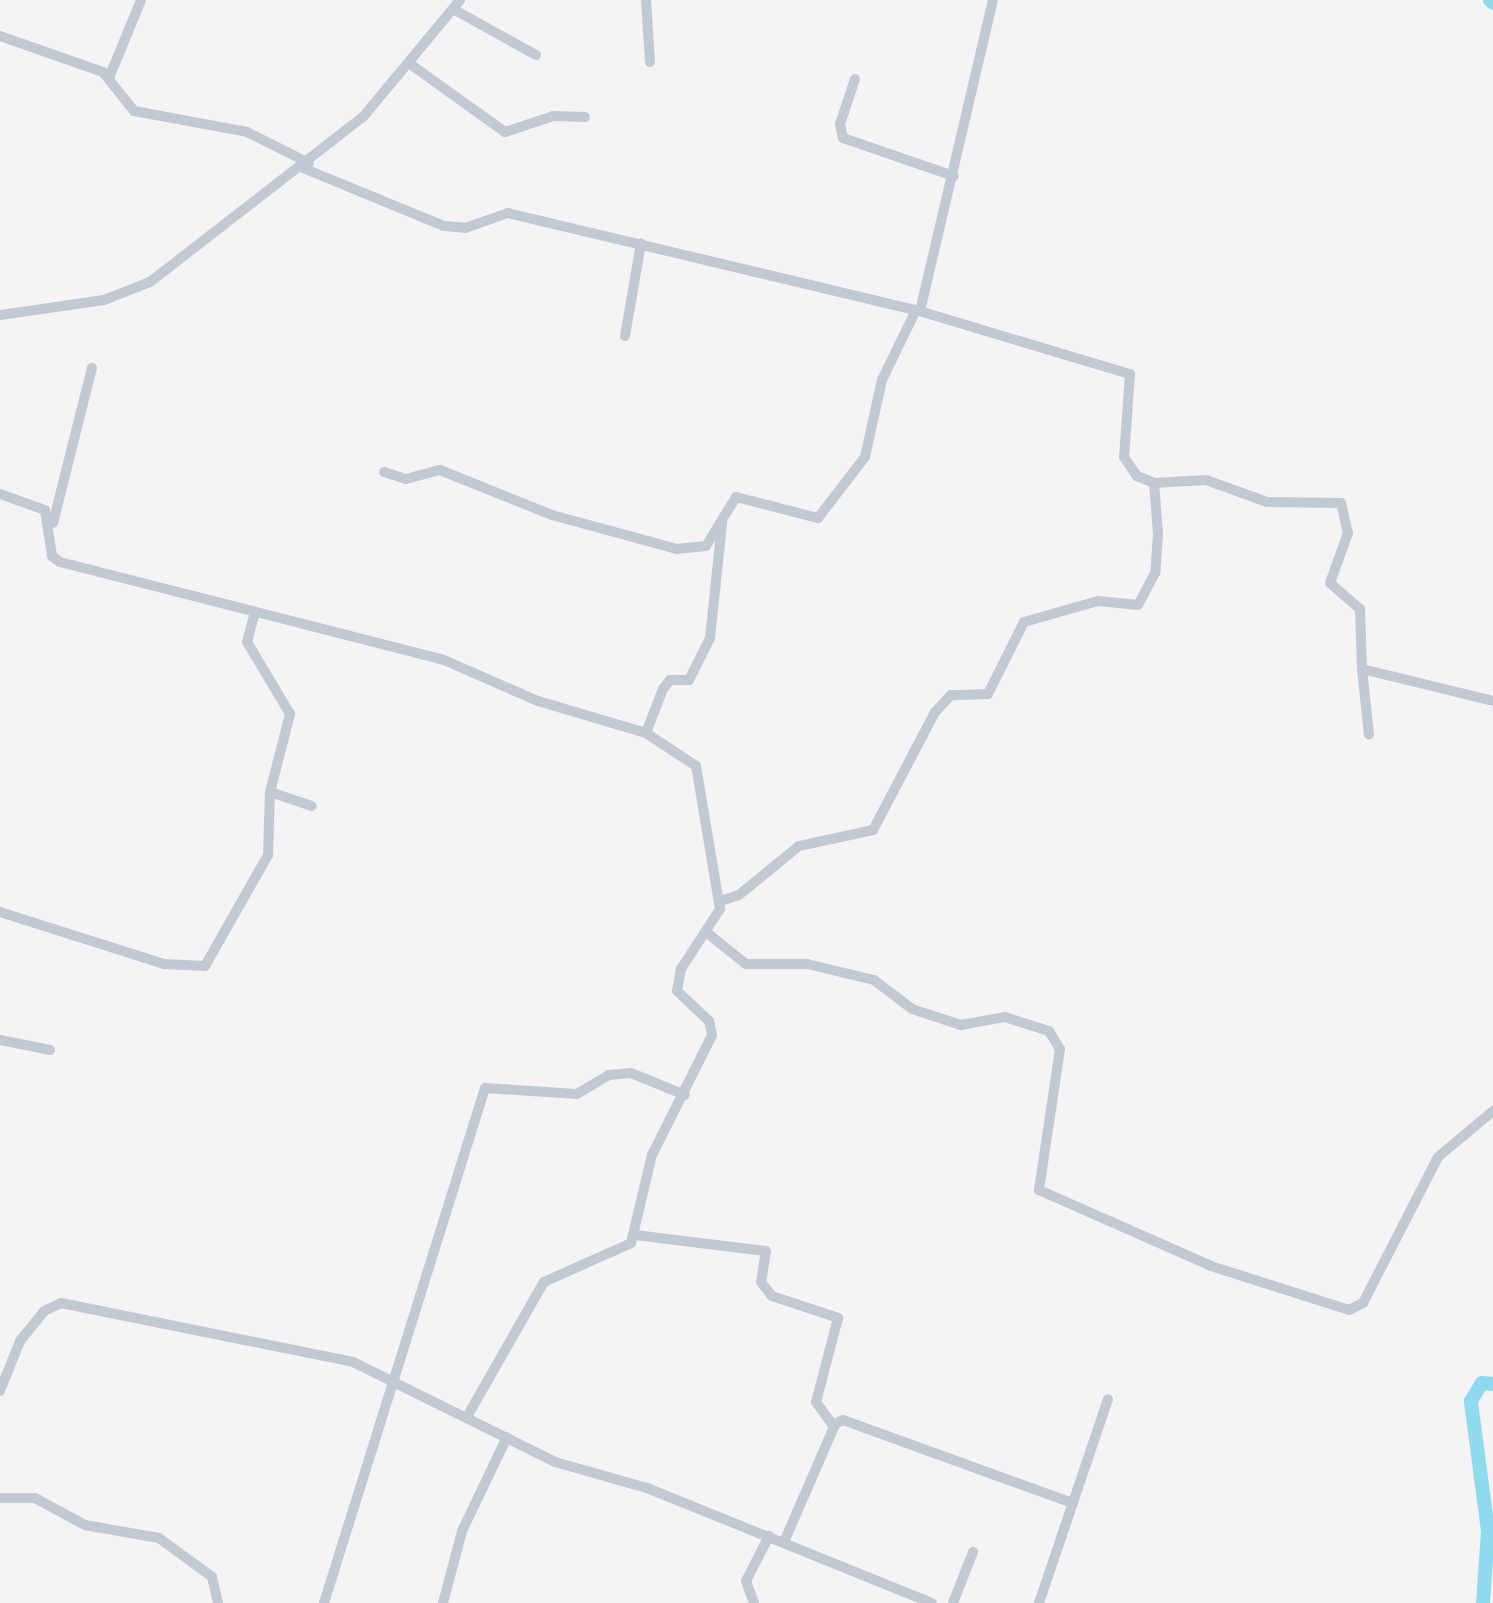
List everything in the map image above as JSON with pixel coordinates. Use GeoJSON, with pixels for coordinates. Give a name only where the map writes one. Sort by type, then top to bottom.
{"type":"FeatureCollection","features":[{"type":"Feature","properties":{"kind":"street"},"geometry":{"type":"LineString","coordinates":[[109,78],[141,0]]}},
{"type":"Feature","properties":{"kind":"street"},"geometry":{"type":"LineString","coordinates":[[646,0],[650,62]]}},
{"type":"Feature","properties":{"kind":"street"},"geometry":{"type":"LineString","coordinates":[[384,472],[406,479],[440,470],[552,515],[677,549],[706,546],[736,497],[822,516],[865,457],[882,380],[918,310],[954,176],[993,0]]}},
{"type":"Feature","properties":{"kind":"street"},"geometry":{"type":"LineString","coordinates":[[0,315],[138,290],[306,165],[410,64],[456,5],[536,55]]}},
{"type":"Feature","properties":{"kind":"street"},"geometry":{"type":"LineString","coordinates":[[0,36],[109,78],[134,111],[247,132],[306,165],[444,226],[465,228],[504,212],[918,310],[1127,371],[1132,383],[1124,457],[1137,476],[1154,483],[1206,480],[1258,500],[1345,505],[1348,533],[1330,583],[1360,609],[1369,735]]}},
{"type":"Feature","properties":{"kind":"street"},"geometry":{"type":"LineString","coordinates":[[410,64],[505,132],[549,117],[585,117]]}},
{"type":"Feature","properties":{"kind":"street"},"geometry":{"type":"LineString","coordinates":[[855,79],[840,124],[843,138],[954,176]]}},
{"type":"Feature","properties":{"kind":"street"},"geometry":{"type":"LineString","coordinates":[[625,336],[641,243]]}},
{"type":"Feature","properties":{"kind":"street"},"geometry":{"type":"LineString","coordinates":[[52,525],[92,368]]}},
{"type":"Feature","properties":{"kind":"street"},"geometry":{"type":"LineString","coordinates":[[468,1415],[544,1282],[624,1248],[635,1235],[652,1155],[685,1095],[712,1031],[681,1000],[677,985],[721,901],[799,846],[873,830],[935,712],[951,695],[988,694],[1024,622],[1098,601],[1138,605],[1158,563],[1154,483]]}},
{"type":"Feature","properties":{"kind":"street"},"geometry":{"type":"LineString","coordinates":[[0,494],[45,510],[52,525],[56,560],[254,615],[444,660],[538,701],[646,733],[696,766],[721,901]]}},
{"type":"Feature","properties":{"kind":"street"},"geometry":{"type":"LineString","coordinates":[[646,733],[663,689],[670,680],[689,680],[710,638],[722,523]]}},
{"type":"Feature","properties":{"kind":"street"},"geometry":{"type":"LineString","coordinates":[[0,912],[164,964],[205,966],[268,855],[270,792],[290,713],[247,643],[254,615]]}},
{"type":"Feature","properties":{"kind":"street"},"geometry":{"type":"LineString","coordinates":[[1362,669],[1493,701]]}},
{"type":"Feature","properties":{"kind":"street"},"geometry":{"type":"LineString","coordinates":[[270,792],[312,806]]}},
{"type":"Feature","properties":{"kind":"street"},"geometry":{"type":"LineString","coordinates":[[706,932],[746,964],[807,964],[874,980],[912,1009],[961,1025],[1005,1017],[1049,1031],[1060,1049],[1039,1190],[1211,1266],[1349,1310],[1363,1303],[1438,1157],[1493,1111]]}},
{"type":"Feature","properties":{"kind":"street"},"geometry":{"type":"LineString","coordinates":[[0,1040],[50,1050]]}},
{"type":"Feature","properties":{"kind":"street"},"geometry":{"type":"LineString","coordinates":[[324,1603],[399,1379],[435,1231],[485,1088],[577,1094],[609,1075],[631,1073],[685,1095]]}},
{"type":"Feature","properties":{"kind":"street"},"geometry":{"type":"LineString","coordinates":[[635,1235],[766,1251],[761,1282],[772,1296],[835,1312],[816,1402],[835,1424]]}},
{"type":"Feature","properties":{"kind":"street"},"geometry":{"type":"LineString","coordinates":[[0,1391],[31,1327],[50,1307],[67,1303],[353,1362],[399,1379],[555,1462],[769,1536],[932,1603]]}},
{"type":"Feature","properties":{"kind":"street"},"geometry":{"type":"LineString","coordinates":[[1039,1603],[1108,1399]]}},
{"type":"Feature","properties":{"kind":"street"},"geometry":{"type":"LineString","coordinates":[[784,1542],[835,1424],[843,1420],[1072,1503]]}},
{"type":"Feature","properties":{"kind":"street"},"geometry":{"type":"LineString","coordinates":[[443,1603],[462,1531],[507,1437]]}},
{"type":"Feature","properties":{"kind":"street"},"geometry":{"type":"LineString","coordinates":[[0,1498],[35,1498],[85,1525],[159,1538],[212,1577],[218,1603]]}},
{"type":"Feature","properties":{"kind":"street"},"geometry":{"type":"LineString","coordinates":[[754,1603],[746,1581],[769,1536]]}},
{"type":"Feature","properties":{"kind":"street"},"geometry":{"type":"LineString","coordinates":[[953,1603],[973,1552]]}},
{"type":"Feature","properties":{"kind":"waterway"},"geometry":{"type":"LineString","coordinates":[[1490,0],[1493,3]]}},
{"type":"Feature","properties":{"kind":"waterway"},"geometry":{"type":"LineString","coordinates":[[1483,1603],[1488,1531],[1471,1401],[1482,1383],[1493,1384]]}}]}
